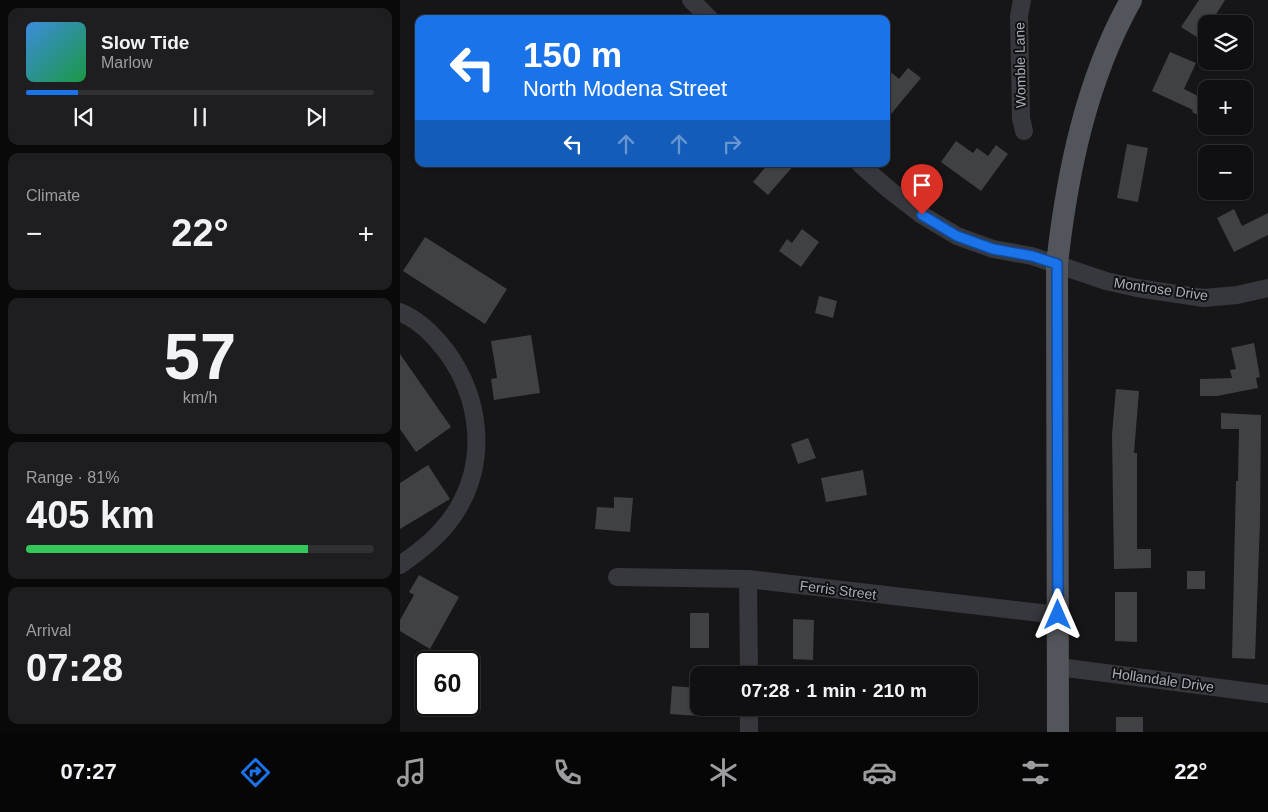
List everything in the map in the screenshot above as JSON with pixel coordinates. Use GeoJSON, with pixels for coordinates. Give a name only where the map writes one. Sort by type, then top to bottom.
{"type":"FeatureCollection","features":[{"type":"Feature","properties":{"kind":"main road"},"geometry":{"type":"LineString","coordinates":[[1058,732],[1057,264],[1062,216],[1071,168],[1094,85],[1111,42],[1131,0]]}},
{"type":"Feature","properties":{"kind":"street"},"geometry":{"type":"LineString","coordinates":[[691,0],[706,15]]}},
{"type":"Feature","properties":{"kind":"street","name":"Womble Lane"},"geometry":{"type":"LineString","coordinates":[[1022,0],[1019,16],[1021,118],[1024,131]]}},
{"type":"Feature","properties":{"kind":"street","name":"Montrose Drive"},"geometry":{"type":"LineString","coordinates":[[863,167],[922,215],[957,236],[993,249],[1032,256],[1106,281],[1137,288],[1204,298],[1237,295],[1268,288]]}},
{"type":"Feature","properties":{"kind":"street"},"geometry":{"type":"LineString","coordinates":[[400,312],[412,317],[437,340],[458,368],[471,399],[476,430],[476,459],[459,508],[442,531],[418,553],[400,565]]}},
{"type":"Feature","properties":{"kind":"street","name":"Ferris Street"},"geometry":{"type":"LineString","coordinates":[[617,577],[748,579],[1058,615]]}},
{"type":"Feature","properties":{"kind":"street"},"geometry":{"type":"LineString","coordinates":[[748,579],[749,666]]}},
{"type":"Feature","properties":{"kind":"street","name":"Hollandale Drive"},"geometry":{"type":"LineString","coordinates":[[1059,666],[1268,694]]}},
{"type":"Feature","properties":{"kind":"street"},"geometry":{"type":"LineString","coordinates":[[749,716],[749,732]]}},
{"type":"Feature","properties":{"kind":"building"},"geometry":{"type":"Polygon","coordinates":[[[1199,0],[1225,0],[1216,15],[1198,15],[1198,38],[1181,27],[1199,0]]]}},
{"type":"Feature","properties":{"kind":"building"},"geometry":{"type":"Polygon","coordinates":[[[1170,52],[1196,63],[1184,89],[1198,96],[1198,115],[1192,112],[1193,110],[1152,91],[1170,52]]]}},
{"type":"Feature","properties":{"kind":"building"},"geometry":{"type":"Polygon","coordinates":[[[908,68],[921,78],[890,115],[890,75],[892,73],[899,79],[908,68]]]}},
{"type":"Feature","properties":{"kind":"building"},"geometry":{"type":"Polygon","coordinates":[[[956,141],[973,153],[977,148],[988,156],[996,145],[1008,154],[981,191],[941,162],[956,141]]]}},
{"type":"Feature","properties":{"kind":"building"},"geometry":{"type":"Polygon","coordinates":[[[1127,144],[1148,148],[1138,202],[1117,198],[1127,144]]]}},
{"type":"Feature","properties":{"kind":"building"},"geometry":{"type":"Polygon","coordinates":[[[766,167],[792,167],[768,195],[753,182],[766,167]]]}},
{"type":"Feature","properties":{"kind":"building"},"geometry":{"type":"Polygon","coordinates":[[[1234,209],[1242,226],[1268,213],[1268,235],[1234,252],[1217,218],[1234,209]]]}},
{"type":"Feature","properties":{"kind":"building"},"geometry":{"type":"Polygon","coordinates":[[[802,229],[819,242],[801,267],[779,251],[787,239],[792,243],[802,229]]]}},
{"type":"Feature","properties":{"kind":"building"},"geometry":{"type":"Polygon","coordinates":[[[425,237],[507,289],[485,324],[403,271],[425,237]]]}},
{"type":"Feature","properties":{"kind":"building"},"geometry":{"type":"Polygon","coordinates":[[[819,296],[837,301],[833,318],[815,313],[819,296]]]}},
{"type":"Feature","properties":{"kind":"building"},"geometry":{"type":"Polygon","coordinates":[[[531,335],[540,393],[494,400],[491,379],[497,378],[491,341],[531,335]]]}},
{"type":"Feature","properties":{"kind":"building"},"geometry":{"type":"Polygon","coordinates":[[[1254,343],[1260,377],[1256,378],[1258,388],[1217,396],[1200,396],[1200,379],[1232,378],[1230,370],[1236,369],[1231,348],[1254,343]]]}},
{"type":"Feature","properties":{"kind":"building"},"geometry":{"type":"Polygon","coordinates":[[[400,354],[451,427],[416,452],[400,429],[400,354]]]}},
{"type":"Feature","properties":{"kind":"building"},"geometry":{"type":"Polygon","coordinates":[[[1116,389],[1139,391],[1134,453],[1137,453],[1137,549],[1151,549],[1151,568],[1114,569],[1112,434],[1116,389]]]}},
{"type":"Feature","properties":{"kind":"building"},"geometry":{"type":"Polygon","coordinates":[[[1221,413],[1261,415],[1260,522],[1255,659],[1232,658],[1239,429],[1221,429],[1221,413]]]}},
{"type":"Feature","properties":{"kind":"building"},"geometry":{"type":"Polygon","coordinates":[[[808,438],[816,458],[798,464],[791,444],[808,438]]]}},
{"type":"Feature","properties":{"kind":"building"},"geometry":{"type":"Polygon","coordinates":[[[428,465],[450,499],[400,529],[400,483],[428,465]]]}},
{"type":"Feature","properties":{"kind":"building"},"geometry":{"type":"Polygon","coordinates":[[[863,470],[867,495],[826,502],[821,478],[863,470]]]}},
{"type":"Feature","properties":{"kind":"building"},"geometry":{"type":"Polygon","coordinates":[[[614,497],[633,498],[630,532],[595,529],[597,507],[614,508],[614,497]]]}},
{"type":"Feature","properties":{"kind":"building"},"geometry":{"type":"Polygon","coordinates":[[[1187,571],[1205,571],[1205,589],[1187,589],[1187,571]]]}},
{"type":"Feature","properties":{"kind":"building"},"geometry":{"type":"Polygon","coordinates":[[[419,575],[459,597],[430,649],[400,631],[400,620],[414,595],[409,592],[419,575]]]}},
{"type":"Feature","properties":{"kind":"building"},"geometry":{"type":"Polygon","coordinates":[[[1115,592],[1137,592],[1137,642],[1115,641],[1115,592]]]}},
{"type":"Feature","properties":{"kind":"building"},"geometry":{"type":"Polygon","coordinates":[[[690,613],[709,613],[709,648],[690,648],[690,613]]]}},
{"type":"Feature","properties":{"kind":"building"},"geometry":{"type":"Polygon","coordinates":[[[793,619],[814,620],[813,660],[793,659],[793,619]]]}},
{"type":"Feature","properties":{"kind":"building"},"geometry":{"type":"Polygon","coordinates":[[[672,686],[690,687],[690,715],[670,714],[672,686]]]}},
{"type":"Feature","properties":{"kind":"building"},"geometry":{"type":"Polygon","coordinates":[[[1116,717],[1143,717],[1143,732],[1116,732],[1116,717]]]}},
{"type":"Feature","properties":{"kind":"route"},"geometry":{"type":"LineString","coordinates":[[922,215],[957,236],[993,249],[1032,256],[1057,264],[1058,615]]}}]}
